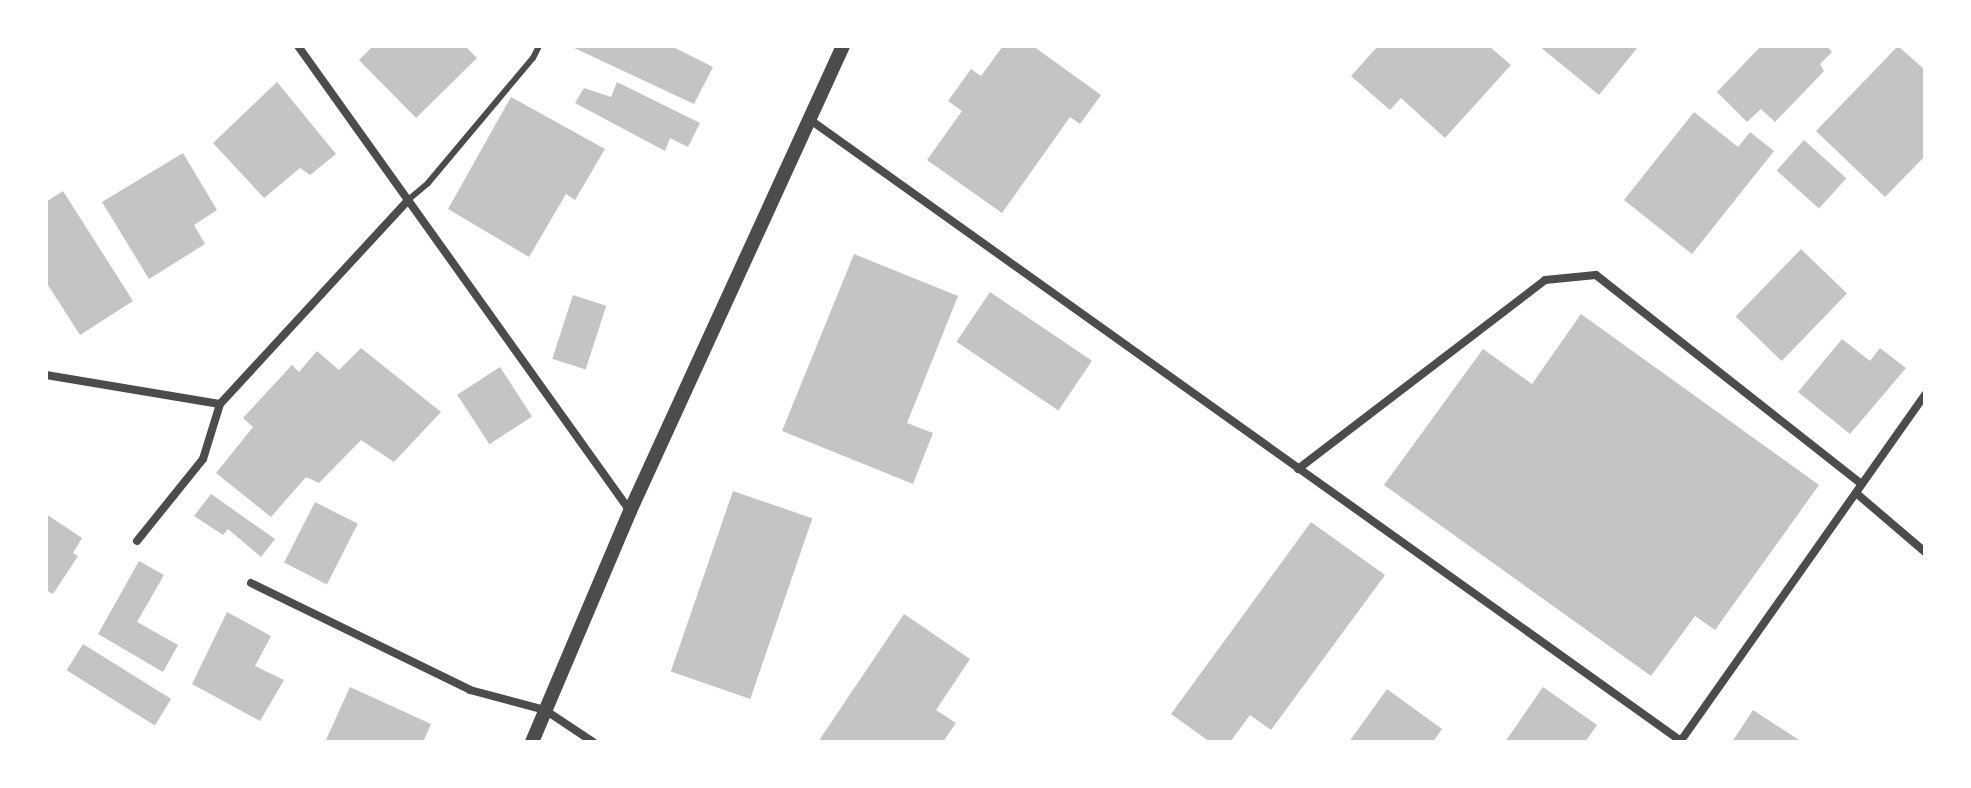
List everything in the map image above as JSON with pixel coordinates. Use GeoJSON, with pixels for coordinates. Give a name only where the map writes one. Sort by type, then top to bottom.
{"type":"FeatureCollection","features":[{"type":"Feature","properties":{"kind":"street"},"geometry":{"type":"LineString","coordinates":[[298,46],[630,511]]}},
{"type":"Feature","properties":{"kind":"street"},"geometry":{"type":"LineString","coordinates":[[532,742],[630,511],[843,46]]}},
{"type":"Feature","properties":{"kind":"street"},"geometry":{"type":"LineString","coordinates":[[809,119],[1681,742],[1925,395]]}},
{"type":"Feature","properties":{"kind":"street"},"geometry":{"type":"LineString","coordinates":[[137,541],[203,459],[220,404],[408,200]]}},
{"type":"Feature","properties":{"kind":"street"},"geometry":{"type":"LineString","coordinates":[[1298,469],[1545,280],[1596,275],[1862,484]]}},
{"type":"Feature","properties":{"kind":"street"},"geometry":{"type":"LineString","coordinates":[[46,375],[220,404]]}},
{"type":"Feature","properties":{"kind":"street"},"geometry":{"type":"LineString","coordinates":[[1856,493],[1925,552]]}},
{"type":"Feature","properties":{"kind":"street"},"geometry":{"type":"LineString","coordinates":[[251,583],[470,690],[545,710],[593,742]]}},
{"type":"Feature","properties":{"kind":"lane"},"geometry":{"type":"LineString","coordinates":[[408,200],[428,183],[533,58],[539,46]]}},
{"type":"Feature","properties":{"kind":"building"},"geometry":{"type":"Polygon","coordinates":[[[373,46],[465,46],[477,58],[416,118],[359,60],[373,46]]]}},
{"type":"Feature","properties":{"kind":"building"},"geometry":{"type":"Polygon","coordinates":[[[570,46],[671,46],[713,67],[694,104],[570,46]]]}},
{"type":"Feature","properties":{"kind":"building"},"geometry":{"type":"Polygon","coordinates":[[[1003,46],[1033,46],[1101,95],[1080,124],[1070,117],[1002,213],[927,160],[962,111],[948,101],[971,69],[981,76],[1003,46]]]}},
{"type":"Feature","properties":{"kind":"building"},"geometry":{"type":"Polygon","coordinates":[[[1378,46],[1489,46],[1511,65],[1445,138],[1401,98],[1390,110],[1351,76],[1378,46]]]}},
{"type":"Feature","properties":{"kind":"building"},"geometry":{"type":"Polygon","coordinates":[[[1539,46],[1636,46],[1638,47],[1599,95],[1539,46]]]}},
{"type":"Feature","properties":{"kind":"building"},"geometry":{"type":"Polygon","coordinates":[[[1761,46],[1827,46],[1832,52],[1820,64],[1824,71],[1775,122],[1761,109],[1747,122],[1717,92],[1761,46]]]}},
{"type":"Feature","properties":{"kind":"building"},"geometry":{"type":"Polygon","coordinates":[[[1898,46],[1925,70],[1925,156],[1885,197],[1816,131],[1898,46]]]}},
{"type":"Feature","properties":{"kind":"building"},"geometry":{"type":"Polygon","coordinates":[[[277,82],[336,154],[310,175],[300,168],[264,198],[213,143],[277,82]]]}},
{"type":"Feature","properties":{"kind":"building"},"geometry":{"type":"Polygon","coordinates":[[[617,82],[700,123],[688,147],[670,138],[665,151],[575,103],[584,88],[611,97],[617,82]]]}},
{"type":"Feature","properties":{"kind":"building"},"geometry":{"type":"Polygon","coordinates":[[[511,97],[605,149],[575,200],[566,194],[529,257],[448,209],[511,97]]]}},
{"type":"Feature","properties":{"kind":"building"},"geometry":{"type":"Polygon","coordinates":[[[1694,112],[1738,147],[1750,132],[1774,151],[1692,254],[1624,200],[1694,112]]]}},
{"type":"Feature","properties":{"kind":"building"},"geometry":{"type":"Polygon","coordinates":[[[1804,140],[1846,178],[1819,209],[1777,170],[1804,140]]]}},
{"type":"Feature","properties":{"kind":"building"},"geometry":{"type":"Polygon","coordinates":[[[183,153],[217,210],[194,225],[205,244],[149,279],[102,202],[183,153]]]}},
{"type":"Feature","properties":{"kind":"building"},"geometry":{"type":"Polygon","coordinates":[[[63,191],[133,301],[80,335],[46,282],[46,202],[63,191]]]}},
{"type":"Feature","properties":{"kind":"building"},"geometry":{"type":"Polygon","coordinates":[[[1801,249],[1847,293],[1782,361],[1736,317],[1801,249]]]}},
{"type":"Feature","properties":{"kind":"building"},"geometry":{"type":"Polygon","coordinates":[[[854,254],[958,296],[907,423],[933,433],[913,484],[782,431],[854,254]]]}},
{"type":"Feature","properties":{"kind":"building"},"geometry":{"type":"Polygon","coordinates":[[[990,292],[1092,361],[1058,411],[956,342],[990,292]]]}},
{"type":"Feature","properties":{"kind":"building"},"geometry":{"type":"Polygon","coordinates":[[[573,295],[606,306],[586,370],[552,359],[573,295]]]}},
{"type":"Feature","properties":{"kind":"building"},"geometry":{"type":"Polygon","coordinates":[[[1581,314],[1819,485],[1715,630],[1695,616],[1651,676],[1384,485],[1483,349],[1532,384],[1581,314]]]}},
{"type":"Feature","properties":{"kind":"building"},"geometry":{"type":"Polygon","coordinates":[[[1842,339],[1870,361],[1880,348],[1906,368],[1850,434],[1798,392],[1842,339]]]}},
{"type":"Feature","properties":{"kind":"building"},"geometry":{"type":"Polygon","coordinates":[[[361,348],[441,412],[394,462],[361,440],[319,483],[306,477],[271,517],[216,473],[253,427],[243,418],[292,365],[299,372],[317,351],[339,370],[361,348]]]}},
{"type":"Feature","properties":{"kind":"building"},"geometry":{"type":"Polygon","coordinates":[[[500,367],[532,416],[489,444],[457,395],[500,367]]]}},
{"type":"Feature","properties":{"kind":"building"},"geometry":{"type":"Polygon","coordinates":[[[733,491],[812,518],[750,699],[671,672],[733,491]]]}},
{"type":"Feature","properties":{"kind":"building"},"geometry":{"type":"Polygon","coordinates":[[[211,494],[275,539],[261,557],[228,529],[223,535],[194,516],[211,494]]]}},
{"type":"Feature","properties":{"kind":"building"},"geometry":{"type":"Polygon","coordinates":[[[315,502],[358,524],[327,584],[284,563],[315,502]]]}},
{"type":"Feature","properties":{"kind":"building"},"geometry":{"type":"Polygon","coordinates":[[[46,514],[82,538],[73,553],[78,556],[53,594],[46,590],[46,514]]]}},
{"type":"Feature","properties":{"kind":"building"},"geometry":{"type":"Polygon","coordinates":[[[1311,522],[1385,575],[1271,730],[1250,715],[1230,742],[1210,742],[1171,714],[1311,522]]]}},
{"type":"Feature","properties":{"kind":"building"},"geometry":{"type":"Polygon","coordinates":[[[139,561],[164,575],[137,622],[178,645],[163,672],[98,634],[139,561]]]}},
{"type":"Feature","properties":{"kind":"building"},"geometry":{"type":"Polygon","coordinates":[[[227,612],[271,636],[255,666],[284,680],[260,721],[192,684],[227,612]]]}},
{"type":"Feature","properties":{"kind":"building"},"geometry":{"type":"Polygon","coordinates":[[[904,614],[970,659],[936,710],[956,723],[943,742],[825,742],[820,739],[904,614]]]}},
{"type":"Feature","properties":{"kind":"building"},"geometry":{"type":"Polygon","coordinates":[[[83,644],[171,699],[155,725],[67,670],[83,644]]]}},
{"type":"Feature","properties":{"kind":"building"},"geometry":{"type":"Polygon","coordinates":[[[350,687],[431,724],[423,742],[325,742],[350,687]]]}},
{"type":"Feature","properties":{"kind":"building"},"geometry":{"type":"Polygon","coordinates":[[[1543,687],[1597,725],[1585,742],[1505,742],[1543,687]]]}},
{"type":"Feature","properties":{"kind":"building"},"geometry":{"type":"Polygon","coordinates":[[[1387,689],[1442,729],[1433,742],[1349,742],[1387,689]]]}},
{"type":"Feature","properties":{"kind":"building"},"geometry":{"type":"Polygon","coordinates":[[[1753,710],[1802,742],[1732,742],[1753,710]]]}}]}
